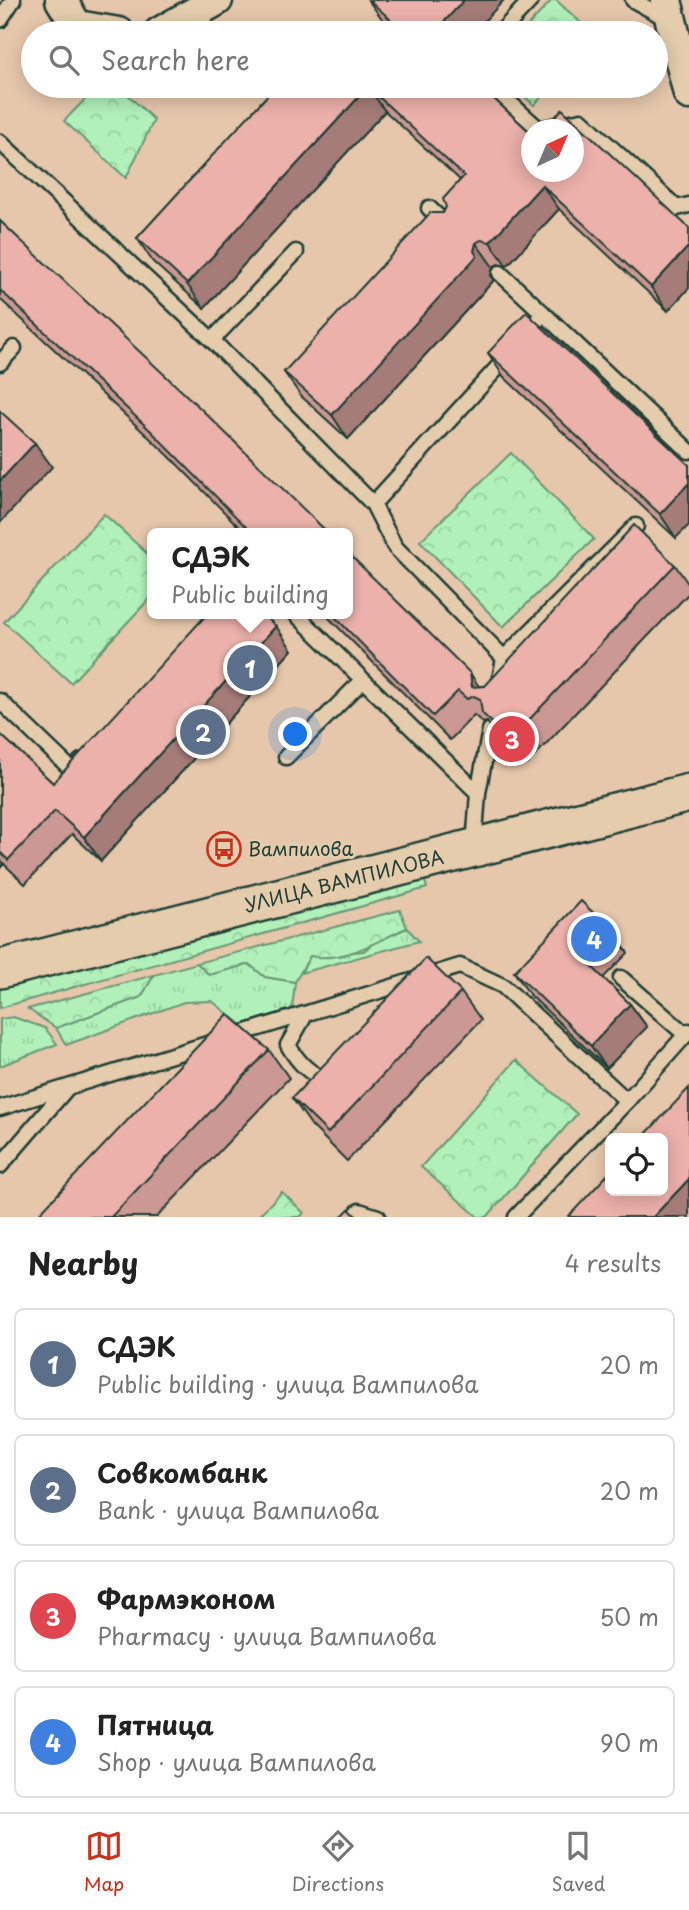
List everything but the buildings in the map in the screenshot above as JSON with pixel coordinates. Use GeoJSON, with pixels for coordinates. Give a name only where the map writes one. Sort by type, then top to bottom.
{"type":"FeatureCollection","features":[{"type":"Feature","properties":{"kind":"street"},"geometry":{"type":"LineString","coordinates":[[61,0],[74,21]]}},
{"type":"Feature","properties":{"kind":"street"},"geometry":{"type":"LineString","coordinates":[[180,21],[217,0]]}},
{"type":"Feature","properties":{"kind":"street"},"geometry":{"type":"LineString","coordinates":[[668,10],[689,94]]}},
{"type":"Feature","properties":{"kind":"street","name":"УЛИЦА ВАМПИЛОВА"},"geometry":{"type":"LineString","coordinates":[[0,969],[689,793]]}},
{"type":"Feature","properties":{"kind":"lane"},"geometry":{"type":"LineString","coordinates":[[0,20],[13,0]]}},
{"type":"Feature","properties":{"kind":"lane"},"geometry":{"type":"LineString","coordinates":[[511,21],[531,0]]}},
{"type":"Feature","properties":{"kind":"lane"},"geometry":{"type":"LineString","coordinates":[[633,0],[668,10]]}},
{"type":"Feature","properties":{"kind":"lane"},"geometry":{"type":"LineString","coordinates":[[504,98],[539,129],[581,120],[677,208],[689,205]]}},
{"type":"Feature","properties":{"kind":"lane"},"geometry":{"type":"LineString","coordinates":[[0,142],[212,340],[373,504],[395,547],[504,658]]}},
{"type":"Feature","properties":{"kind":"lane"},"geometry":{"type":"LineString","coordinates":[[429,208],[453,230]]}},
{"type":"Feature","properties":{"kind":"lane"},"geometry":{"type":"LineString","coordinates":[[212,340],[296,252]]}},
{"type":"Feature","properties":{"kind":"lane"},"geometry":{"type":"LineString","coordinates":[[500,273],[689,451]]}},
{"type":"Feature","properties":{"kind":"lane"},"geometry":{"type":"LineString","coordinates":[[373,504],[491,378],[543,313]]}},
{"type":"Feature","properties":{"kind":"lane"},"geometry":{"type":"LineString","coordinates":[[0,363],[14,348]]}},
{"type":"Feature","properties":{"kind":"lane"},"geometry":{"type":"LineString","coordinates":[[495,703],[504,658],[636,526]]}},
{"type":"Feature","properties":{"kind":"lane"},"geometry":{"type":"LineString","coordinates":[[301,619],[478,793]]}},
{"type":"Feature","properties":{"kind":"lane"},"geometry":{"type":"LineString","coordinates":[[286,757],[363,680]]}},
{"type":"Feature","properties":{"kind":"lane"},"geometry":{"type":"LineString","coordinates":[[0,701],[72,771],[90,751]]}},
{"type":"Feature","properties":{"kind":"lane"},"geometry":{"type":"LineString","coordinates":[[473,848],[478,793],[490,730]]}},
{"type":"Feature","properties":{"kind":"lane"},"geometry":{"type":"LineString","coordinates":[[0,1108],[460,967],[503,986],[627,1101]]}},
{"type":"Feature","properties":{"kind":"lane"},"geometry":{"type":"LineString","coordinates":[[412,995],[430,976]]}},
{"type":"Feature","properties":{"kind":"lane"},"geometry":{"type":"LineString","coordinates":[[516,1217],[627,1101],[687,1033],[621,978]]}},
{"type":"Feature","properties":{"kind":"lane"},"geometry":{"type":"LineString","coordinates":[[305,1015],[288,1045],[298,1062],[311,1074],[331,1083],[340,1073]]}},
{"type":"Feature","properties":{"kind":"lane"},"geometry":{"type":"LineString","coordinates":[[211,1057],[231,1037]]}},
{"type":"Feature","properties":{"kind":"lane"},"geometry":{"type":"LineString","coordinates":[[0,1166],[68,1087]]}},
{"type":"Feature","properties":{"kind":"lane"},"geometry":{"type":"LineString","coordinates":[[354,1217],[359,1211],[378,1217]]}},
{"type":"Feature","properties":{"kind":"green space"},"geometry":{"type":"Polygon","coordinates":[[[552,0],[556,0],[579,21],[532,21],[552,0]]]}},
{"type":"Feature","properties":{"kind":"green space"},"geometry":{"type":"Polygon","coordinates":[[[86,98],[131,98],[154,120],[126,178],[64,121],[86,98]]]}},
{"type":"Feature","properties":{"kind":"green space"},"geometry":{"type":"Polygon","coordinates":[[[526,98],[541,98],[534,105],[526,98]]]}},
{"type":"Feature","properties":{"kind":"green space"},"geometry":{"type":"Polygon","coordinates":[[[511,453],[594,539],[503,627],[420,541],[511,453]]]}},
{"type":"Feature","properties":{"kind":"green space"},"geometry":{"type":"Polygon","coordinates":[[[104,514],[147,553],[147,601],[71,683],[4,622],[104,514]]]}},
{"type":"Feature","properties":{"kind":"green space"},"geometry":{"type":"Polygon","coordinates":[[[423,874],[427,888],[0,1008],[0,986],[423,874]]]}},
{"type":"Feature","properties":{"kind":"green space"},"geometry":{"type":"Polygon","coordinates":[[[400,910],[407,928],[348,954],[310,956],[295,982],[265,977],[249,964],[209,975],[197,963],[400,910]]]}},
{"type":"Feature","properties":{"kind":"green space"},"geometry":{"type":"Polygon","coordinates":[[[407,928],[419,941],[301,973],[310,956],[364,951],[373,943],[407,928]]]}},
{"type":"Feature","properties":{"kind":"green space"},"geometry":{"type":"Polygon","coordinates":[[[197,963],[209,975],[249,964],[265,977],[295,982],[292,1009],[242,1025],[212,1001],[184,1002],[66,1045],[56,1028],[141,997],[154,975],[197,963]]]}},
{"type":"Feature","properties":{"kind":"green space"},"geometry":{"type":"Polygon","coordinates":[[[154,975],[141,997],[56,1028],[28,1009],[154,975]]]}},
{"type":"Feature","properties":{"kind":"green space"},"geometry":{"type":"Polygon","coordinates":[[[13,1017],[45,1028],[57,1044],[0,1066],[0,1019],[13,1017]]]}},
{"type":"Feature","properties":{"kind":"green space"},"geometry":{"type":"Polygon","coordinates":[[[516,1060],[577,1114],[487,1217],[478,1217],[421,1167],[516,1060]]]}},
{"type":"Feature","properties":{"kind":"green space"},"geometry":{"type":"Polygon","coordinates":[[[282,1192],[304,1213],[300,1217],[257,1217],[282,1192]]]}},
{"type":"Feature","properties":{"kind":"place","name":"СДЭК"},"geometry":{"type":"Point","coordinates":[250,668]}},
{"type":"Feature","properties":{"kind":"place","name":"Совкомбанк"},"geometry":{"type":"Point","coordinates":[203,732]}},
{"type":"Feature","properties":{"kind":"place","name":"Фармэконом"},"geometry":{"type":"Point","coordinates":[512,739]}},
{"type":"Feature","properties":{"kind":"place","name":"Вампилова"},"geometry":{"type":"Point","coordinates":[224,849]}},
{"type":"Feature","properties":{"kind":"place","name":"Пятница"},"geometry":{"type":"Point","coordinates":[594,939]}}]}
